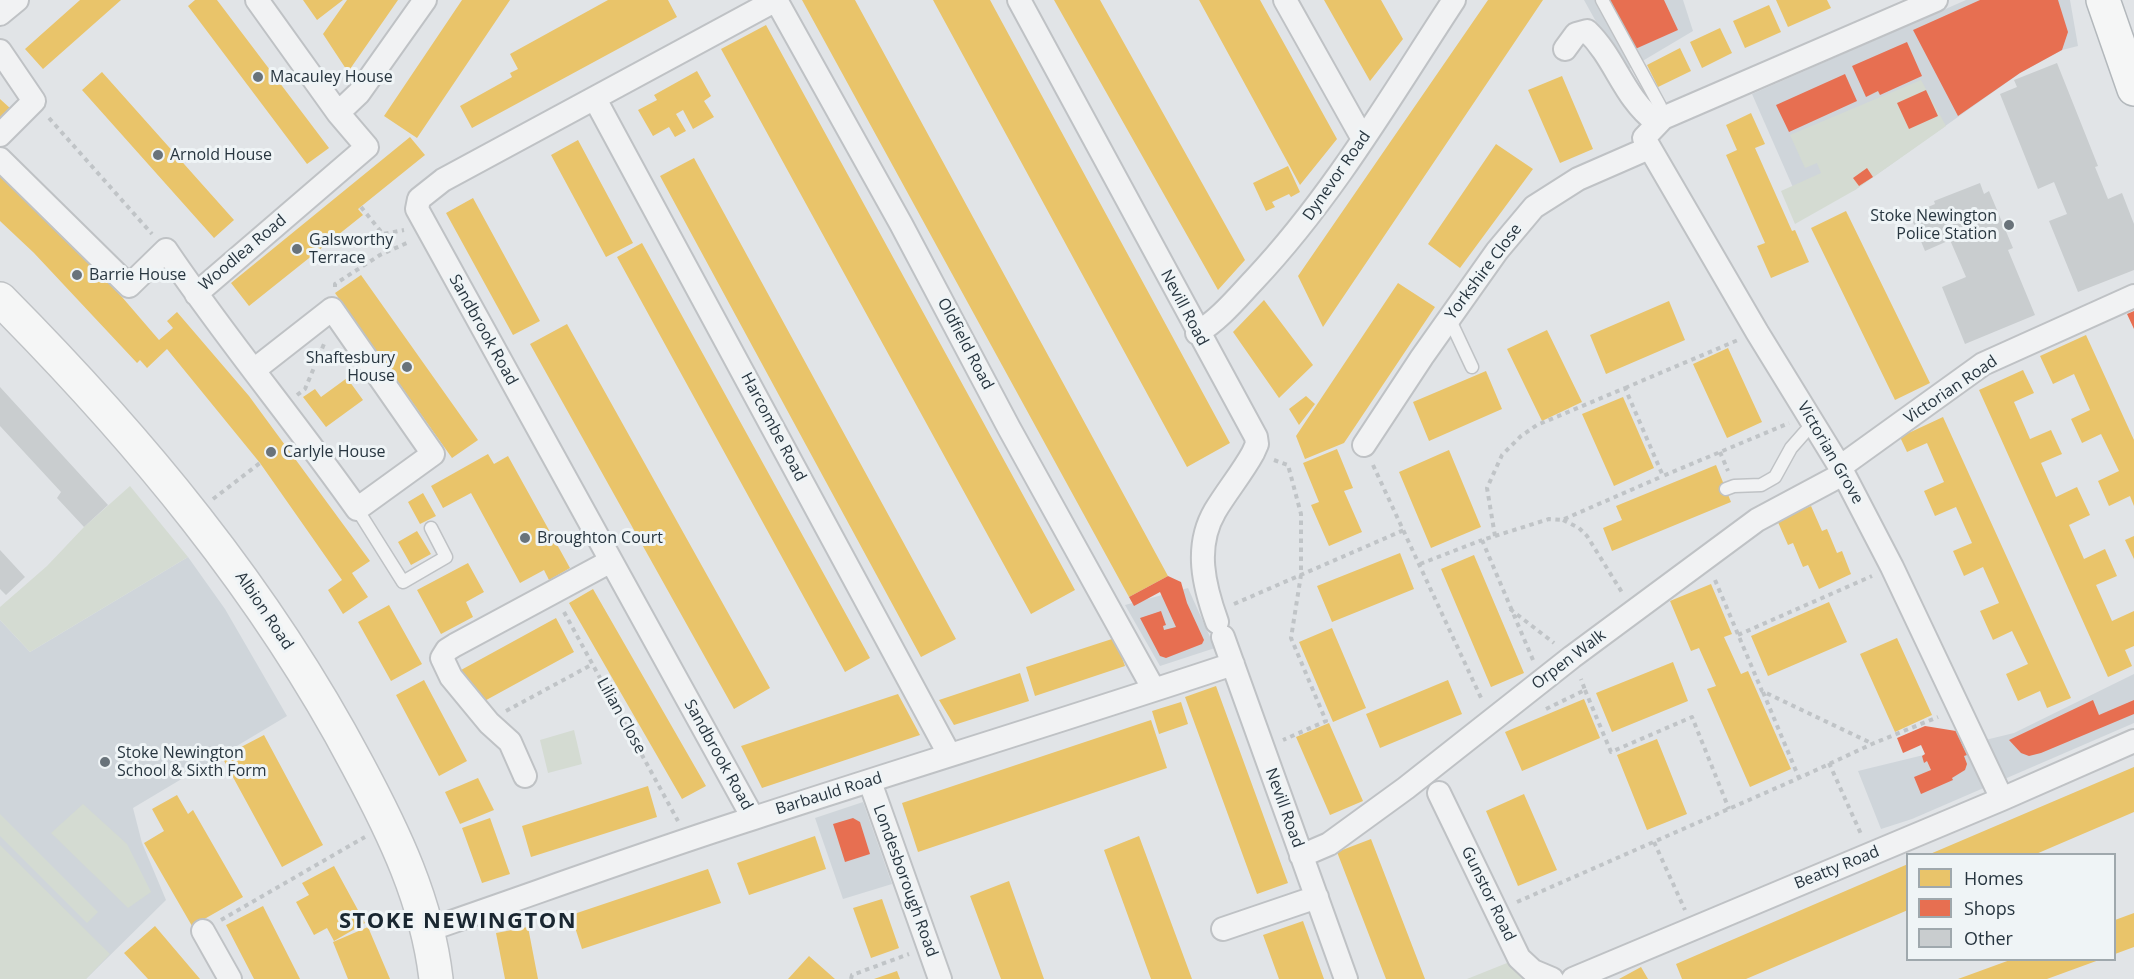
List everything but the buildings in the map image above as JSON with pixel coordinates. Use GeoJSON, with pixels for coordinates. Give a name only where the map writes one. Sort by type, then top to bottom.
{"type":"FeatureCollection","features":[{"type":"Feature","properties":{"kind":"main road"},"geometry":{"type":"LineString","coordinates":[[2103,0],[2134,89]]}},
{"type":"Feature","properties":{"kind":"main road","name":"Albion Road"},"geometry":{"type":"LineString","coordinates":[[0,298],[49,349],[193,514],[255,596],[329,710],[389,823],[407,866],[428,930],[436,979]]}},
{"type":"Feature","properties":{"kind":"street"},"geometry":{"type":"LineString","coordinates":[[0,14],[17,0]]}},
{"type":"Feature","properties":{"kind":"street","name":"Woodlea Road"},"geometry":{"type":"LineString","coordinates":[[166,250],[196,294],[367,147],[338,113],[257,0]]}},
{"type":"Feature","properties":{"kind":"street"},"geometry":{"type":"LineString","coordinates":[[338,113],[359,93],[425,0]]}},
{"type":"Feature","properties":{"kind":"street","name":"Sandbrook Road"},"geometry":{"type":"LineString","coordinates":[[753,818],[417,209],[419,199],[443,180],[776,0]]}},
{"type":"Feature","properties":{"kind":"street","name":"Oldfield Road"},"geometry":{"type":"LineString","coordinates":[[776,0],[901,224],[1009,428],[1153,688]]}},
{"type":"Feature","properties":{"kind":"street","name":"Nevill Road"},"geometry":{"type":"LineString","coordinates":[[1019,0],[1197,333],[1256,437],[1257,444],[1253,453],[1214,512],[1206,531],[1202,553],[1204,577],[1218,624],[1346,979]]}},
{"type":"Feature","properties":{"kind":"street"},"geometry":{"type":"LineString","coordinates":[[1285,0],[1363,139]]}},
{"type":"Feature","properties":{"kind":"street","name":"Dynevor Road"},"geometry":{"type":"LineString","coordinates":[[1197,333],[1214,322],[1271,261],[1307,218],[1363,139],[1454,0]]}},
{"type":"Feature","properties":{"kind":"street"},"geometry":{"type":"LineString","coordinates":[[1649,148],[1644,138],[1660,120],[1936,0]]}},
{"type":"Feature","properties":{"kind":"street"},"geometry":{"type":"LineString","coordinates":[[1565,49],[1576,34],[1587,32],[1608,57],[1636,105],[1660,120]]}},
{"type":"Feature","properties":{"kind":"street"},"geometry":{"type":"LineString","coordinates":[[0,51],[34,101],[0,135]]}},
{"type":"Feature","properties":{"kind":"street","name":"Harcombe Road"},"geometry":{"type":"LineString","coordinates":[[596,99],[950,754]]}},
{"type":"Feature","properties":{"kind":"street","name":"Yorkshire Close"},"geometry":{"type":"LineString","coordinates":[[1364,445],[1449,318],[1497,251],[1534,207],[1578,179],[1649,148]]}},
{"type":"Feature","properties":{"kind":"street","name":"Victorian Grove"},"geometry":{"type":"LineString","coordinates":[[1649,148],[1842,471],[1892,567],[2002,799]]}},
{"type":"Feature","properties":{"kind":"street"},"geometry":{"type":"LineString","coordinates":[[0,159],[129,286],[166,250]]}},
{"type":"Feature","properties":{"kind":"street"},"geometry":{"type":"LineString","coordinates":[[196,294],[357,509],[433,454],[332,309],[254,370]]}},
{"type":"Feature","properties":{"kind":"street","name":"Victorian Road"},"geometry":{"type":"LineString","coordinates":[[1842,471],[1983,364],[2134,296]]}},
{"type":"Feature","properties":{"kind":"street","name":"Orpen Walk"},"geometry":{"type":"LineString","coordinates":[[1301,856],[1329,844],[1406,788],[1572,657],[1757,520],[1842,471]]}},
{"type":"Feature","properties":{"kind":"street"},"geometry":{"type":"LineString","coordinates":[[525,776],[510,742],[488,722],[451,677],[442,658],[447,650],[455,645],[611,561]]}},
{"type":"Feature","properties":{"kind":"street","name":"Barbauld Road"},"geometry":{"type":"LineString","coordinates":[[428,930],[753,818],[1233,664]]}},
{"type":"Feature","properties":{"kind":"street","name":"Beatty Road"},"geometry":{"type":"LineString","coordinates":[[1572,979],[2002,799],[2134,741]]}},
{"type":"Feature","properties":{"kind":"street","name":"Londesborough Road"},"geometry":{"type":"LineString","coordinates":[[870,782],[940,979]]}},
{"type":"Feature","properties":{"kind":"street","name":"Gunstor Road"},"geometry":{"type":"LineString","coordinates":[[1439,793],[1519,958],[1533,971],[1552,979]]}},
{"type":"Feature","properties":{"kind":"street"},"geometry":{"type":"LineString","coordinates":[[1223,929],[1317,897]]}},
{"type":"Feature","properties":{"kind":"street"},"geometry":{"type":"LineString","coordinates":[[203,931],[230,979]]}},
{"type":"Feature","properties":{"kind":"lane"},"geometry":{"type":"LineString","coordinates":[[1602,0],[1660,106],[1660,120]]}},
{"type":"Feature","properties":{"kind":"lane"},"geometry":{"type":"LineString","coordinates":[[1449,318],[1472,367]]}},
{"type":"Feature","properties":{"kind":"lane"},"geometry":{"type":"LineString","coordinates":[[1726,489],[1743,485],[1761,485],[1775,477],[1811,419]]}},
{"type":"Feature","properties":{"kind":"lane"},"geometry":{"type":"LineString","coordinates":[[357,509],[403,582],[446,556],[431,528]]}},
{"type":"Feature","properties":{"kind":"path"},"geometry":{"type":"LineString","coordinates":[[34,101],[166,250]]}},
{"type":"Feature","properties":{"kind":"path"},"geometry":{"type":"LineString","coordinates":[[361,207],[383,234],[389,233]]}},
{"type":"Feature","properties":{"kind":"path"},"geometry":{"type":"LineString","coordinates":[[282,406],[305,389],[330,332],[335,284],[380,255],[429,232]]}},
{"type":"Feature","properties":{"kind":"path"},"geometry":{"type":"LineString","coordinates":[[1495,536],[1487,488],[1502,455],[1521,436],[1538,425],[1757,332]]}},
{"type":"Feature","properties":{"kind":"path"},"geometry":{"type":"LineString","coordinates":[[1625,388],[1663,476]]}},
{"type":"Feature","properties":{"kind":"path"},"geometry":{"type":"LineString","coordinates":[[1562,520],[1663,476],[1811,419]]}},
{"type":"Feature","properties":{"kind":"path"},"geometry":{"type":"LineString","coordinates":[[1364,445],[1491,719]]}},
{"type":"Feature","properties":{"kind":"path"},"geometry":{"type":"LineString","coordinates":[[1253,453],[1288,465],[1301,514],[1301,575],[1291,638],[1326,721],[1263,749]]}},
{"type":"Feature","properties":{"kind":"path"},"geometry":{"type":"LineString","coordinates":[[193,514],[260,463]]}},
{"type":"Feature","properties":{"kind":"path"},"geometry":{"type":"LineString","coordinates":[[1420,564],[1482,540],[1549,519],[1562,520],[1579,528],[1587,537],[1634,612]]}},
{"type":"Feature","properties":{"kind":"path"},"geometry":{"type":"LineString","coordinates":[[1218,624],[1301,575],[1404,530]]}},
{"type":"Feature","properties":{"kind":"path"},"geometry":{"type":"LineString","coordinates":[[1482,540],[1542,681]]}},
{"type":"Feature","properties":{"kind":"path"},"geometry":{"type":"LineString","coordinates":[[1706,559],[1799,778]]}},
{"type":"Feature","properties":{"kind":"path"},"geometry":{"type":"LineString","coordinates":[[1738,635],[1892,567]]}},
{"type":"Feature","properties":{"kind":"path","name":"Lilian Close"},"geometry":{"type":"LineString","coordinates":[[553,591],[688,840]]}},
{"type":"Feature","properties":{"kind":"path"},"geometry":{"type":"LineString","coordinates":[[1509,608],[1572,657]]}},
{"type":"Feature","properties":{"kind":"path"},"geometry":{"type":"LineString","coordinates":[[488,722],[592,664]]}},
{"type":"Feature","properties":{"kind":"path"},"geometry":{"type":"LineString","coordinates":[[1585,690],[1611,752],[1692,717],[1729,809]]}},
{"type":"Feature","properties":{"kind":"path"},"geometry":{"type":"LineString","coordinates":[[1762,691],[1872,744]]}},
{"type":"Feature","properties":{"kind":"path"},"geometry":{"type":"LineString","coordinates":[[1498,912],[1829,763],[1959,708]]}},
{"type":"Feature","properties":{"kind":"path"},"geometry":{"type":"LineString","coordinates":[[1829,763],[1870,854]]}},
{"type":"Feature","properties":{"kind":"path"},"geometry":{"type":"LineString","coordinates":[[203,931],[389,823]]}},
{"type":"Feature","properties":{"kind":"path"},"geometry":{"type":"LineString","coordinates":[[1654,842],[1692,927]]}},
{"type":"Feature","properties":{"kind":"path"},"geometry":{"type":"LineString","coordinates":[[851,979],[852,975],[929,947]]}},
{"type":"Feature","properties":{"kind":"shaded area"},"geometry":{"type":"Polygon","coordinates":[[[1584,0],[1683,0],[1693,31],[1624,72],[1584,0]]]}},
{"type":"Feature","properties":{"kind":"shaded area"},"geometry":{"type":"Polygon","coordinates":[[[1966,0],[2070,0],[2078,46],[2062,50],[2020,73],[1855,190],[1802,208],[1752,94],[1966,0]]]}},
{"type":"Feature","properties":{"kind":"shaded area"},"geometry":{"type":"Polygon","coordinates":[[[1921,80],[1946,126],[1855,190],[1795,224],[1781,191],[1821,173],[1817,163],[1805,168],[1790,135],[1921,80]]]}},
{"type":"Feature","properties":{"kind":"shaded area"},"geometry":{"type":"Polygon","coordinates":[[[130,486],[188,557],[30,652],[0,620],[0,607],[47,566],[84,527],[130,486]]]}},
{"type":"Feature","properties":{"kind":"shaded area","name":"Stoke Newington School & Sixth Form"},"geometry":{"type":"Polygon","coordinates":[[[188,557],[225,609],[287,716],[133,808],[142,843],[166,900],[86,979],[0,979],[0,620],[30,652],[188,557]]]}},
{"type":"Feature","properties":{"kind":"shaded area"},"geometry":{"type":"Polygon","coordinates":[[[1188,588],[1215,648],[1160,666],[1125,605],[1188,588]]]}},
{"type":"Feature","properties":{"kind":"shaded area"},"geometry":{"type":"Polygon","coordinates":[[[2134,674],[2134,723],[1912,819],[1881,829],[1858,771],[2014,733],[2134,674]]]}},
{"type":"Feature","properties":{"kind":"shaded area"},"geometry":{"type":"Polygon","coordinates":[[[574,730],[582,764],[548,773],[540,740],[574,730]]]}},
{"type":"Feature","properties":{"kind":"shaded area"},"geometry":{"type":"Polygon","coordinates":[[[863,802],[892,884],[843,899],[815,818],[863,802]]]}},
{"type":"Feature","properties":{"kind":"shaded area"},"geometry":{"type":"Polygon","coordinates":[[[83,804],[127,844],[151,892],[128,908],[51,833],[83,804]]]}},
{"type":"Feature","properties":{"kind":"shaded area"},"geometry":{"type":"Polygon","coordinates":[[[0,814],[98,912],[87,923],[0,836],[0,814]]]}},
{"type":"Feature","properties":{"kind":"shaded area"},"geometry":{"type":"Polygon","coordinates":[[[0,845],[110,954],[86,979],[0,979],[0,845]]]}},
{"type":"Feature","properties":{"kind":"shaded area"},"geometry":{"type":"Polygon","coordinates":[[[1507,963],[1530,979],[1467,979],[1507,963]]]}},
{"type":"Feature","properties":{"kind":"place","name":"Macauley House"},"geometry":{"type":"Point","coordinates":[258,77]}},
{"type":"Feature","properties":{"kind":"place","name":"Arnold House"},"geometry":{"type":"Point","coordinates":[158,155]}},
{"type":"Feature","properties":{"kind":"place","name":"Stoke Newington Police Station"},"geometry":{"type":"Point","coordinates":[2009,225]}},
{"type":"Feature","properties":{"kind":"place","name":"Galsworthy Terrace"},"geometry":{"type":"Point","coordinates":[297,249]}},
{"type":"Feature","properties":{"kind":"place","name":"Barrie House"},"geometry":{"type":"Point","coordinates":[77,275]}},
{"type":"Feature","properties":{"kind":"place","name":"Shaftesbury House"},"geometry":{"type":"Point","coordinates":[407,367]}},
{"type":"Feature","properties":{"kind":"place","name":"Carlyle House"},"geometry":{"type":"Point","coordinates":[271,452]}},
{"type":"Feature","properties":{"kind":"place","name":"Broughton Court"},"geometry":{"type":"Point","coordinates":[525,538]}},
{"type":"Feature","properties":{"kind":"place","name":"Stoke Newington School & Sixth Form"},"geometry":{"type":"Point","coordinates":[105,762]}},
{"type":"Feature","properties":{"kind":"district","name":"STOKE NEWINGTON"},"geometry":{"type":"Point","coordinates":[458,922]}}]}
